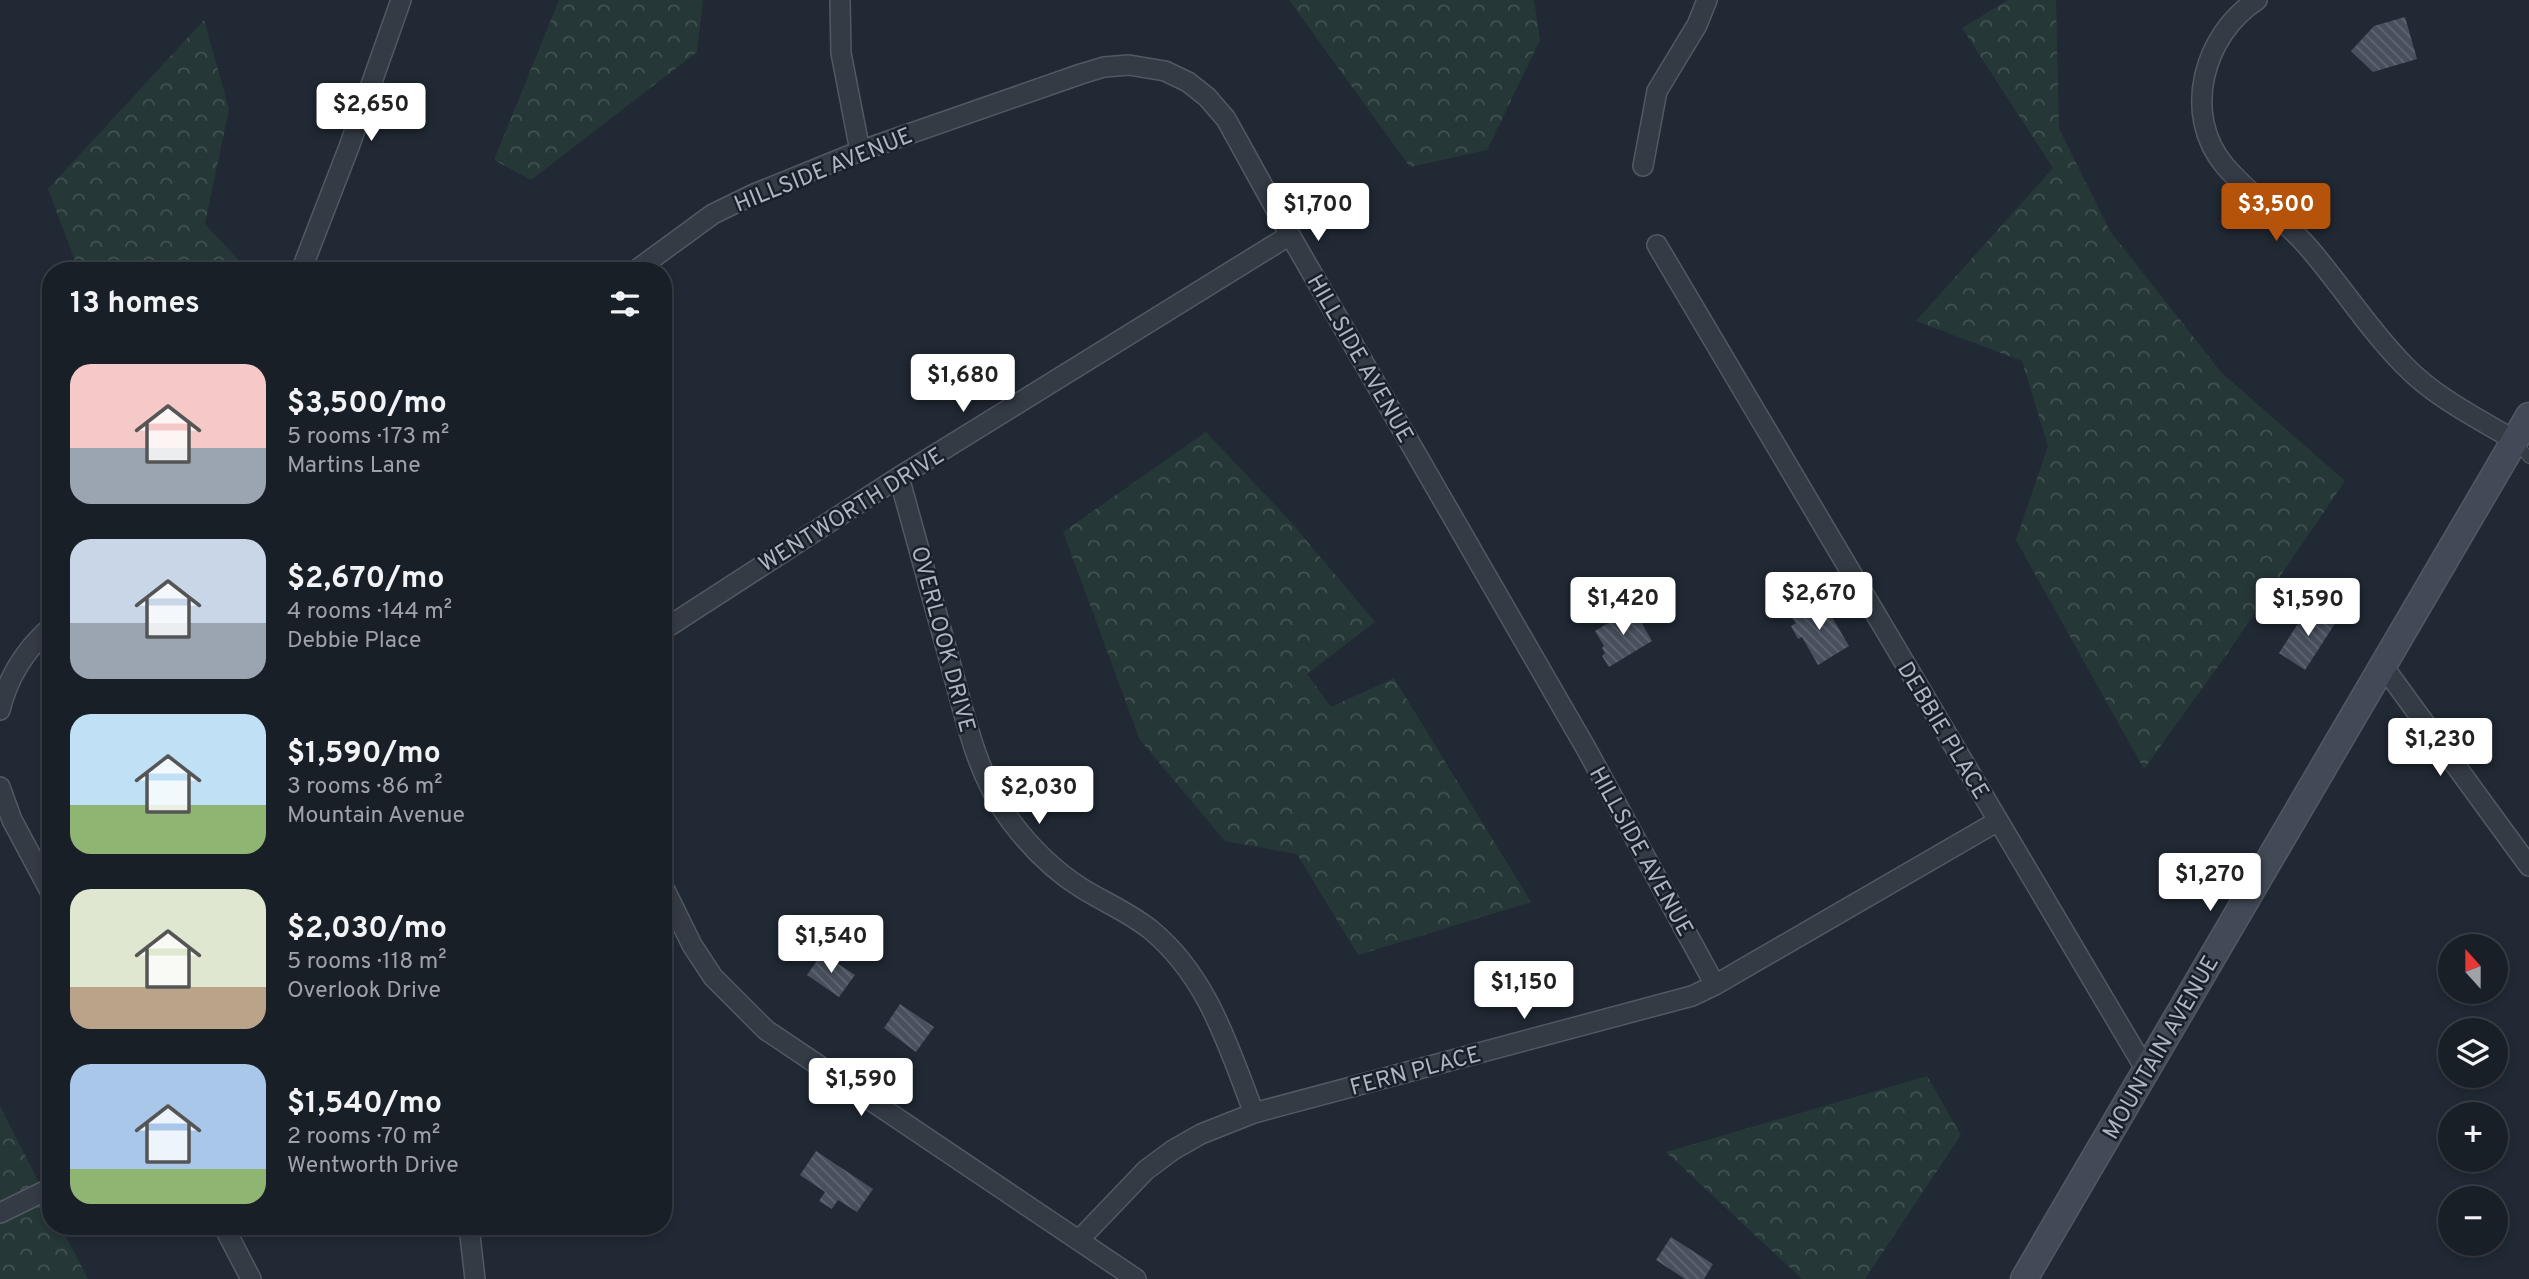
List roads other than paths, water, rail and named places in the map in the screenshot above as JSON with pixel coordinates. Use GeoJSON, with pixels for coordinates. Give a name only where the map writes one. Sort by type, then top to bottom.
{"type":"FeatureCollection","features":[{"type":"Feature","properties":{"kind":"main road","name":"MOUNTAIN AVENUE"},"geometry":{"type":"LineString","coordinates":[[2024,1279],[2383,666],[2524,445],[2529,416]]}},
{"type":"Feature","properties":{"kind":"street"},"geometry":{"type":"LineString","coordinates":[[304,262],[401,0]]}},
{"type":"Feature","properties":{"kind":"street"},"geometry":{"type":"LineString","coordinates":[[840,0],[841,53],[860,151]]}},
{"type":"Feature","properties":{"kind":"street"},"geometry":{"type":"LineString","coordinates":[[1643,166],[1657,91],[1697,25],[1707,0]]}},
{"type":"Feature","properties":{"kind":"street"},"geometry":{"type":"LineString","coordinates":[[2258,0],[2245,8],[2228,26],[2209,58],[2203,83],[2202,108],[2213,146],[2224,165],[2308,247],[2406,367],[2442,397],[2524,445]]}},
{"type":"Feature","properties":{"kind":"street","name":"HILLSIDE AVENUE"},"geometry":{"type":"LineString","coordinates":[[647,262],[713,214],[754,194],[860,151],[1081,74],[1104,67],[1141,66],[1165,71],[1188,82],[1216,105],[1226,119],[1580,738],[1715,985]]}},
{"type":"Feature","properties":{"kind":"street","name":"WENTWORTH DRIVE"},"geometry":{"type":"LineString","coordinates":[[672,624],[899,477],[1290,235]]}},
{"type":"Feature","properties":{"kind":"street","name":"DEBBIE PLACE"},"geometry":{"type":"LineString","coordinates":[[1657,245],[2146,1070]]}},
{"type":"Feature","properties":{"kind":"street","name":"OVERLOOK DRIVE"},"geometry":{"type":"LineString","coordinates":[[899,477],[972,743],[994,795],[1008,818],[1042,858],[1085,890],[1132,915],[1172,950],[1189,970],[1216,1014],[1254,1112]]}},
{"type":"Feature","properties":{"kind":"street"},"geometry":{"type":"LineString","coordinates":[[0,710],[6,690],[21,660],[42,637]]}},
{"type":"Feature","properties":{"kind":"street"},"geometry":{"type":"LineString","coordinates":[[2383,666],[2529,866]]}},
{"type":"Feature","properties":{"kind":"street"},"geometry":{"type":"LineString","coordinates":[[0,787],[12,820],[42,876]]}},
{"type":"Feature","properties":{"kind":"street","name":"FERN PLACE"},"geometry":{"type":"LineString","coordinates":[[1079,1240],[1146,1170],[1201,1134],[1254,1112],[1652,1008],[1715,985],[1998,821]]}},
{"type":"Feature","properties":{"kind":"street"},"geometry":{"type":"LineString","coordinates":[[672,904],[692,945],[713,977],[766,1030],[1136,1279]]}},
{"type":"Feature","properties":{"kind":"street"},"geometry":{"type":"LineString","coordinates":[[0,1213],[42,1192]]}},
{"type":"Feature","properties":{"kind":"street"},"geometry":{"type":"LineString","coordinates":[[229,1235],[251,1279]]}},
{"type":"Feature","properties":{"kind":"street"},"geometry":{"type":"LineString","coordinates":[[470,1235],[475,1279]]}}]}
